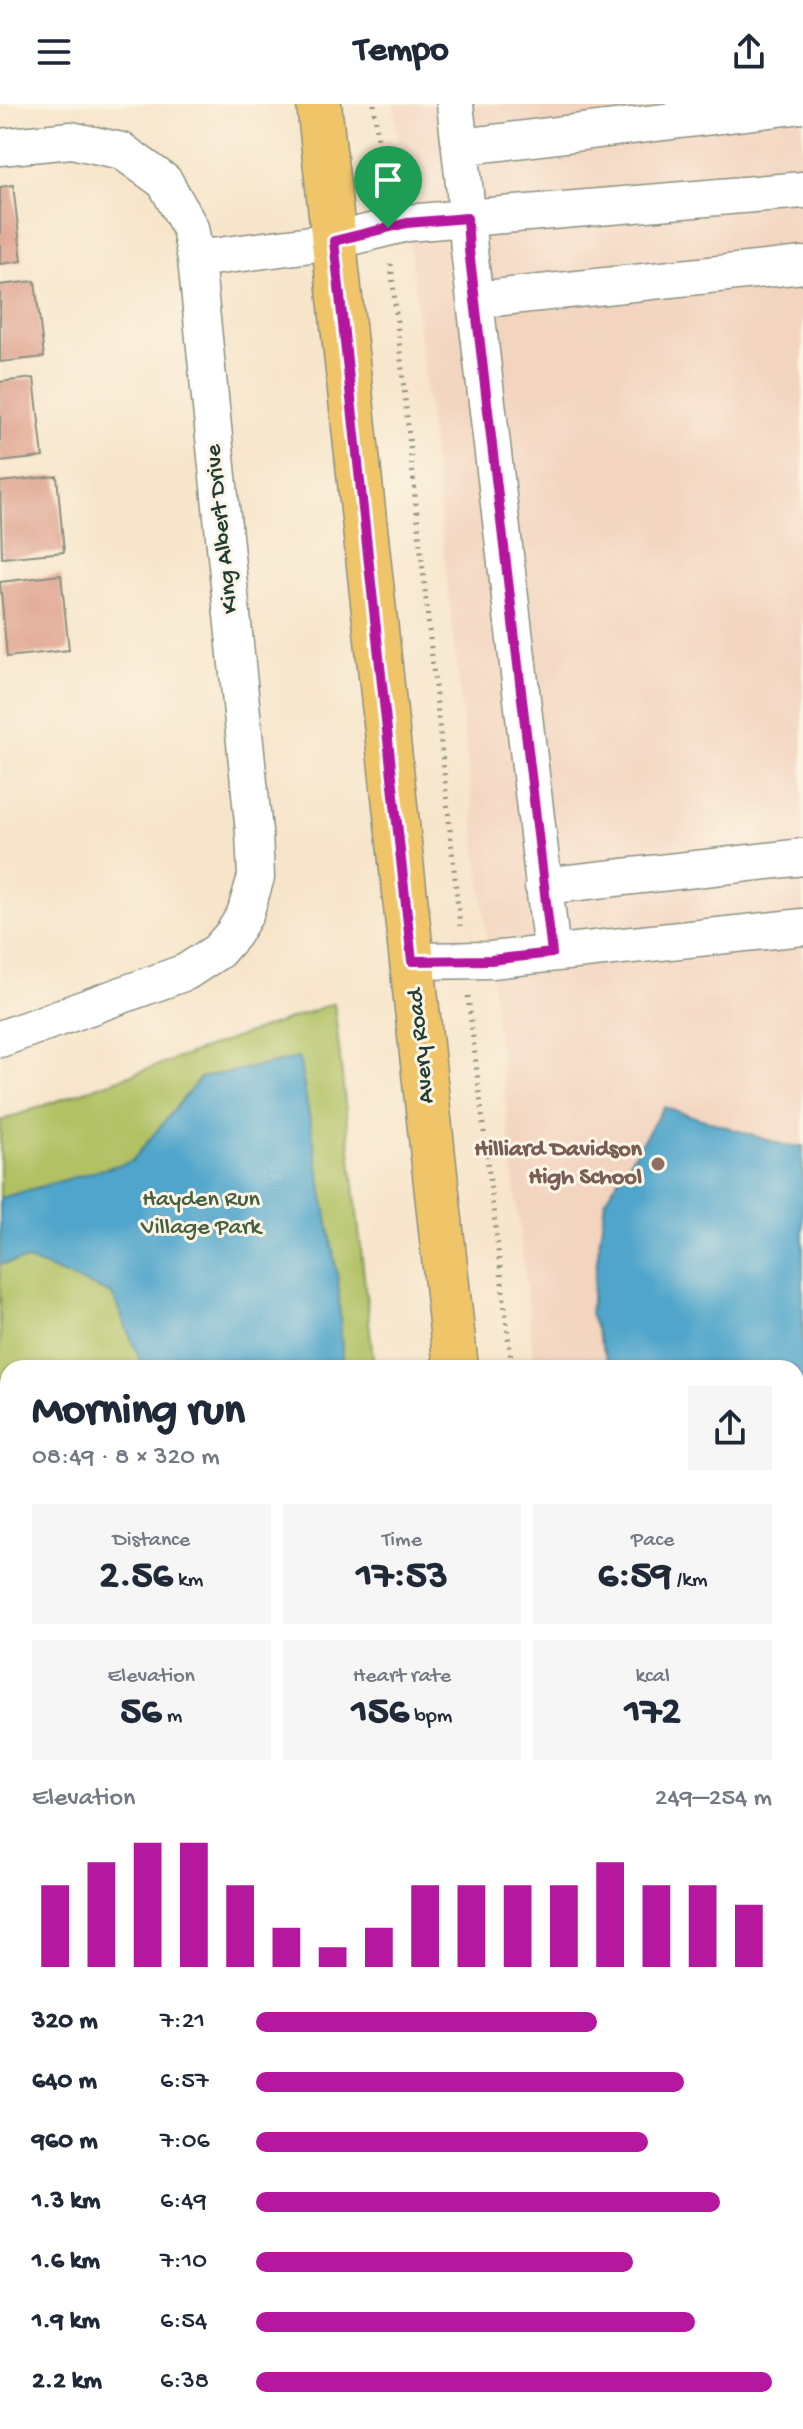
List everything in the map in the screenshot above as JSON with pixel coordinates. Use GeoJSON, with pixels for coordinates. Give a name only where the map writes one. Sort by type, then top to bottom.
{"type":"FeatureCollection","features":[{"type":"Feature","properties":{"kind":"main road","name":"Avery Road"},"geometry":{"type":"LineString","coordinates":[[319,104],[455,1360]]}},
{"type":"Feature","properties":{"kind":"street"},"geometry":{"type":"LineString","coordinates":[[455,104],[552,953]]}},
{"type":"Feature","properties":{"kind":"street"},"geometry":{"type":"LineString","coordinates":[[460,147],[803,105]]}},
{"type":"Feature","properties":{"kind":"street","name":"King Albert Drive"},"geometry":{"type":"LineString","coordinates":[[0,147],[71,140],[122,151],[165,182],[190,228],[196,259],[256,877],[245,914],[233,934],[218,951],[186,972],[0,1039]]}},
{"type":"Feature","properties":{"kind":"street"},"geometry":{"type":"LineString","coordinates":[[196,259],[334,241],[407,223],[803,190]]}},
{"type":"Feature","properties":{"kind":"street"},"geometry":{"type":"LineString","coordinates":[[475,300],[803,265]]}},
{"type":"Feature","properties":{"kind":"street"},"geometry":{"type":"LineString","coordinates":[[543,886],[803,857]]}},
{"type":"Feature","properties":{"kind":"street"},"geometry":{"type":"LineString","coordinates":[[412,961],[491,960],[803,927]]}},
{"type":"Feature","properties":{"kind":"path"},"geometry":{"type":"LineString","coordinates":[[374,104],[464,960],[511,1360]]}},
{"type":"Feature","properties":{"kind":"shaded area","name":"Hilliard Davidson High School"},"geometry":{"type":"Polygon","coordinates":[[[394,104],[803,104],[803,1360],[534,1360],[394,104]]]}},
{"type":"Feature","properties":{"kind":"green space","name":"Hayden Run Village Park"},"geometry":{"type":"Polygon","coordinates":[[[334,1003],[373,1360],[0,1360],[0,1121],[334,1003]]]}},
{"type":"Feature","properties":{"kind":"water"},"geometry":{"type":"Polygon","coordinates":[[[299,1058],[338,1279],[343,1360],[140,1360],[112,1294],[28,1260],[0,1264],[0,1198],[132,1161],[200,1078],[299,1058]]]}},
{"type":"Feature","properties":{"kind":"water"},"geometry":{"type":"Polygon","coordinates":[[[664,1107],[787,1146],[803,1146],[803,1360],[607,1360],[590,1313],[605,1200],[664,1107]]]}},
{"type":"Feature","properties":{"kind":"building"},"geometry":{"type":"Polygon","coordinates":[[[13,185],[22,261],[0,264],[0,187],[13,185]]]}},
{"type":"Feature","properties":{"kind":"building"},"geometry":{"type":"Polygon","coordinates":[[[35,281],[44,357],[0,362],[0,285],[35,281]]]}},
{"type":"Feature","properties":{"kind":"building"},"geometry":{"type":"Polygon","coordinates":[[[34,378],[43,457],[0,462],[0,382],[34,378]]]}},
{"type":"Feature","properties":{"kind":"building"},"geometry":{"type":"Polygon","coordinates":[[[57,476],[64,552],[2,558],[0,482],[57,476]]]}},
{"type":"Feature","properties":{"kind":"building"},"geometry":{"type":"Polygon","coordinates":[[[61,575],[69,650],[7,657],[0,582],[61,575]]]}},
{"type":"Feature","properties":{"kind":"place","name":"Hilliard Davidson High School"},"geometry":{"type":"Point","coordinates":[658,1164]}},
{"type":"Feature","properties":{"kind":"route"},"geometry":{"type":"LineString","coordinates":[[467,218],[552,953],[491,960],[412,961],[334,241],[388,228],[407,223],[467,218]]}}]}
